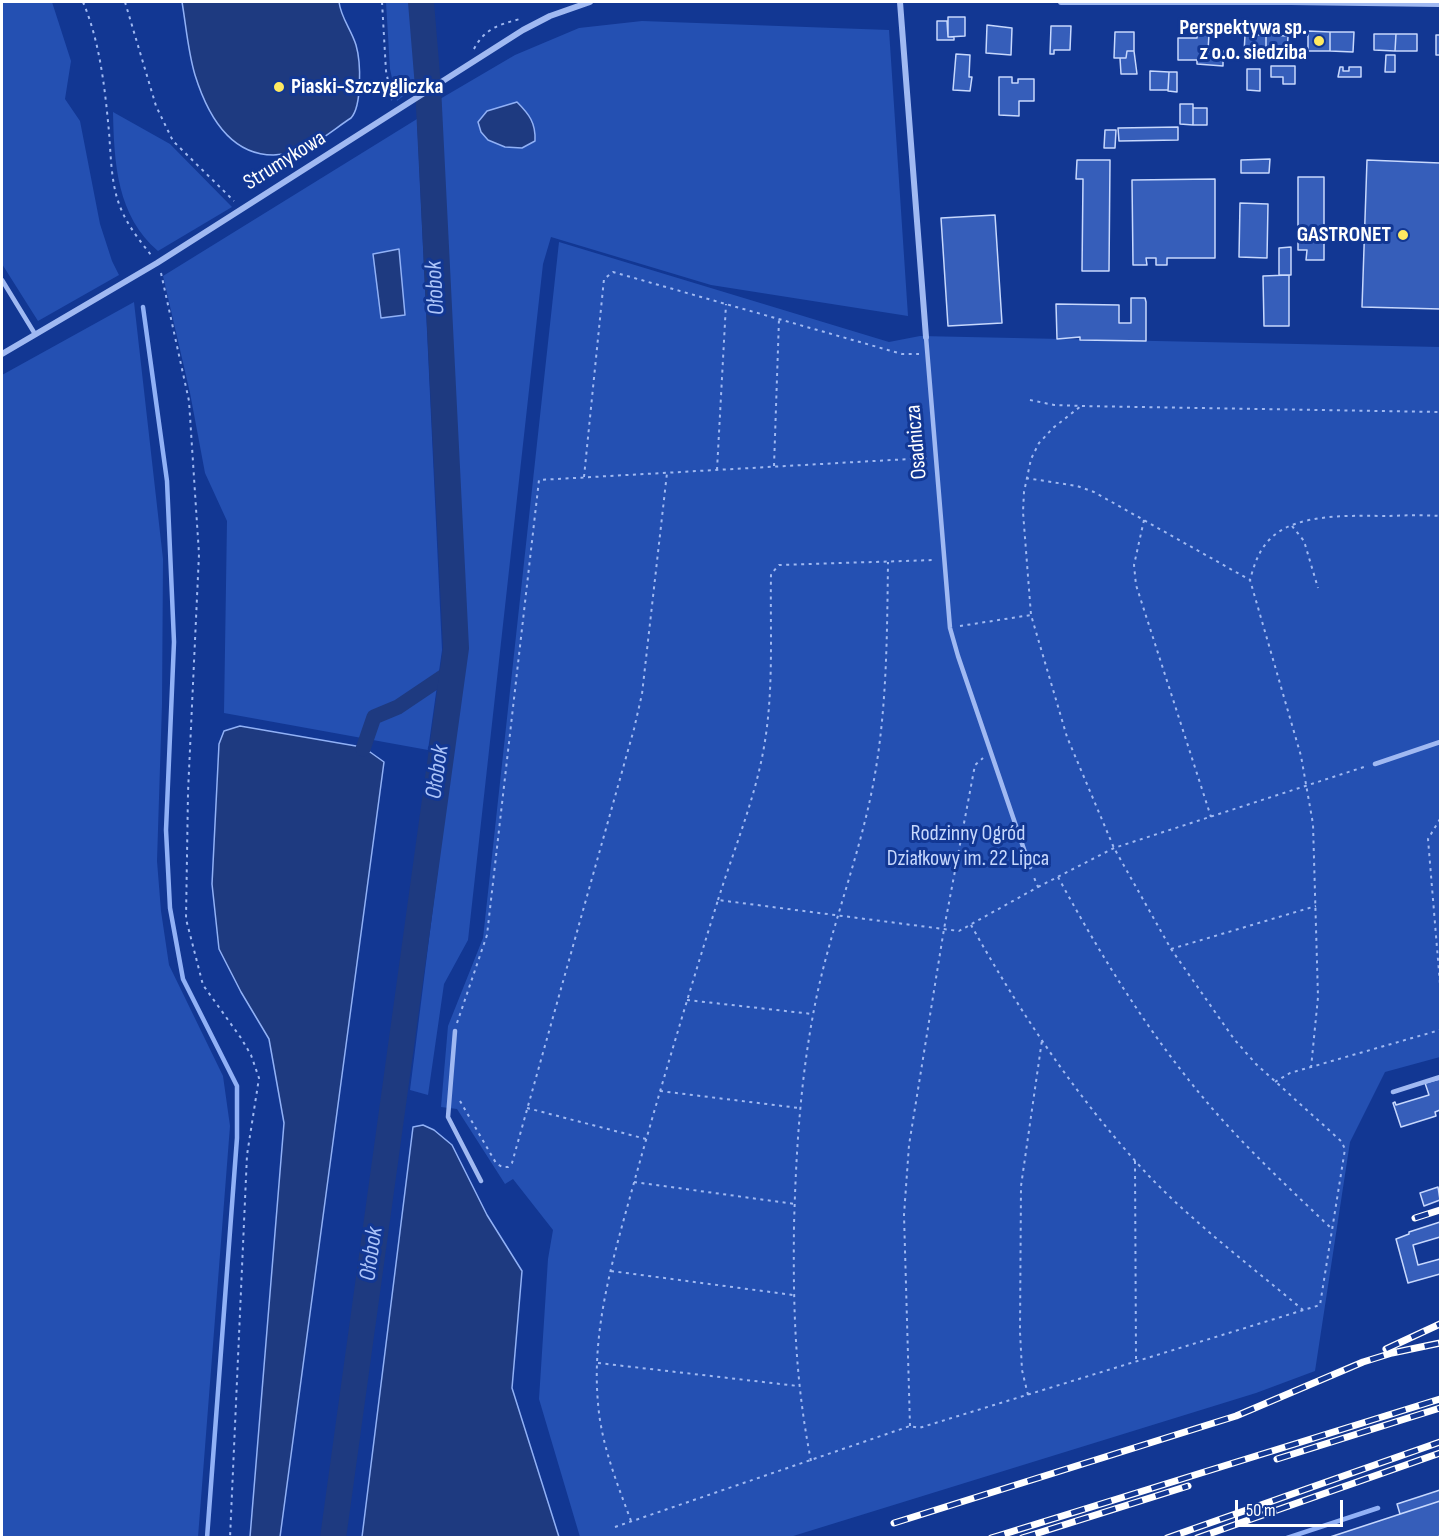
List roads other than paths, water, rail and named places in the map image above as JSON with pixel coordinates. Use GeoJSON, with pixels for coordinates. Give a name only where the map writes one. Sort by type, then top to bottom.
{"type":"FeatureCollection","features":[{"type":"Feature","properties":{"kind":"street","name":"Strumykowa"},"geometry":{"type":"LineString","coordinates":[[2,354],[158,263],[439,86],[523,30],[550,16],[590,2]]}},
{"type":"Feature","properties":{"kind":"street","name":"Osadnicza"},"geometry":{"type":"LineString","coordinates":[[900,2],[926,337]]}},
{"type":"Feature","properties":{"kind":"street"},"geometry":{"type":"LineString","coordinates":[[1061,2],[1440,4]]}},
{"type":"Feature","properties":{"kind":"lane"},"geometry":{"type":"LineString","coordinates":[[2,280],[35,334]]}},
{"type":"Feature","properties":{"kind":"lane","name":"Osadnicza"},"geometry":{"type":"LineString","coordinates":[[926,337],[950,627],[1030,867]]}},
{"type":"Feature","properties":{"kind":"lane"},"geometry":{"type":"LineString","coordinates":[[1375,764],[1440,742]]}},
{"type":"Feature","properties":{"kind":"lane"},"geometry":{"type":"LineString","coordinates":[[455,1031],[448,1117],[481,1181]]}},
{"type":"Feature","properties":{"kind":"lane"},"geometry":{"type":"LineString","coordinates":[[1393,1092],[1440,1077]]}},
{"type":"Feature","properties":{"kind":"waterway","name":"Ołobok"},"geometry":{"type":"LineString","coordinates":[[333,1538],[456,648],[428,87],[421,2]]}},
{"type":"Feature","properties":{"kind":"waterway"},"geometry":{"type":"LineString","coordinates":[[143,307],[167,481],[174,642],[166,830],[170,908],[183,979],[237,1086],[237,1138],[207,1538]]}},
{"type":"Feature","properties":{"kind":"waterway"},"geometry":{"type":"LineString","coordinates":[[363,749],[374,717],[398,707],[453,670]]}},
{"type":"Feature","properties":{"kind":"waterway"},"geometry":{"type":"LineString","coordinates":[[1287,1538],[1378,1508]]}},
{"type":"Feature","properties":{"kind":"railway"},"geometry":{"type":"LineString","coordinates":[[1415,1218],[1440,1210]]}},
{"type":"Feature","properties":{"kind":"railway"},"geometry":{"type":"LineString","coordinates":[[1386,1349],[1440,1324]]}},
{"type":"Feature","properties":{"kind":"railway"},"geometry":{"type":"LineString","coordinates":[[894,1523],[1236,1416],[1363,1362],[1440,1343]]}},
{"type":"Feature","properties":{"kind":"railway"},"geometry":{"type":"LineString","coordinates":[[991,1538],[1440,1399]]}},
{"type":"Feature","properties":{"kind":"railway"},"geometry":{"type":"LineString","coordinates":[[1277,1459],[1440,1408]]}},
{"type":"Feature","properties":{"kind":"railway"},"geometry":{"type":"LineString","coordinates":[[1167,1538],[1440,1442]]}},
{"type":"Feature","properties":{"kind":"railway"},"geometry":{"type":"LineString","coordinates":[[1197,1538],[1440,1453]]}},
{"type":"Feature","properties":{"kind":"railway"},"geometry":{"type":"LineString","coordinates":[[1022,1538],[1188,1486]]}},
{"type":"Feature","properties":{"kind":"place","name":"Perspektywa sp. z o.o. siedziba"},"geometry":{"type":"Point","coordinates":[1319,41]}},
{"type":"Feature","properties":{"kind":"place","name":"Piaski-Szczygliczka"},"geometry":{"type":"Point","coordinates":[279,87]}},
{"type":"Feature","properties":{"kind":"place","name":"GASTRONET"},"geometry":{"type":"Point","coordinates":[1403,235]}},
{"type":"Feature","properties":{"kind":"park label","name":"Rodzinny Ogród Działkowy im. 22 Lipca"},"geometry":{"type":"Point","coordinates":[968,846]}}]}
